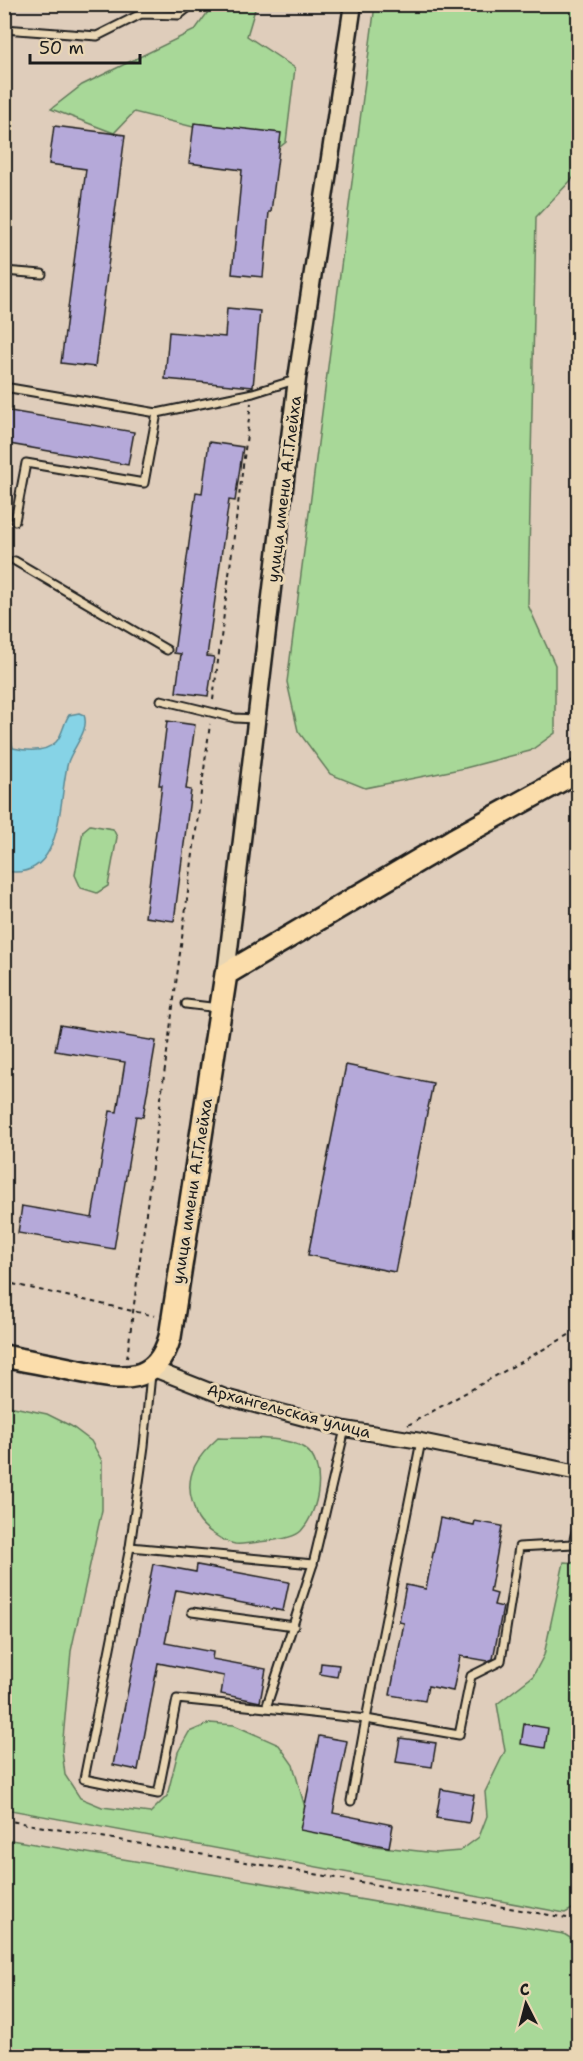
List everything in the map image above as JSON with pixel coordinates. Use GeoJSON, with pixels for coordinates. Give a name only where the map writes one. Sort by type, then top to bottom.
{"type":"FeatureCollection","features":[{"type":"Feature","properties":{"kind":"main road"},"geometry":{"type":"LineString","coordinates":[[226,974],[453,840],[579,771]]}},
{"type":"Feature","properties":{"kind":"main road","name":"улица имени А.Г.Глейха"},"geometry":{"type":"LineString","coordinates":[[151,1368],[159,1361],[168,1347],[226,974]]}},
{"type":"Feature","properties":{"kind":"main road"},"geometry":{"type":"LineString","coordinates":[[4,1356],[114,1378],[135,1376],[151,1368]]}},
{"type":"Feature","properties":{"kind":"street","name":"улица имени А.Г.Глейха"},"geometry":{"type":"LineString","coordinates":[[226,974],[297,379],[353,4]]}},
{"type":"Feature","properties":{"kind":"street","name":"Архангельская улица"},"geometry":{"type":"LineString","coordinates":[[151,1368],[225,1397],[345,1429],[421,1441],[579,1473]]}},
{"type":"Feature","properties":{"kind":"lane"},"geometry":{"type":"LineString","coordinates":[[4,29],[97,36],[141,14],[179,15],[194,4]]}},
{"type":"Feature","properties":{"kind":"lane"},"geometry":{"type":"LineString","coordinates":[[4,271],[42,274]]}},
{"type":"Feature","properties":{"kind":"lane"},"geometry":{"type":"LineString","coordinates":[[4,387],[157,413],[253,393],[297,379]]}},
{"type":"Feature","properties":{"kind":"lane"},"geometry":{"type":"LineString","coordinates":[[15,521],[26,463],[144,483],[157,413]]}},
{"type":"Feature","properties":{"kind":"lane"},"geometry":{"type":"LineString","coordinates":[[15,561],[167,650]]}},
{"type":"Feature","properties":{"kind":"lane"},"geometry":{"type":"LineString","coordinates":[[161,700],[235,718],[257,719]]}},
{"type":"Feature","properties":{"kind":"lane"},"geometry":{"type":"LineString","coordinates":[[186,1004],[221,1009]]}},
{"type":"Feature","properties":{"kind":"lane"},"geometry":{"type":"LineString","coordinates":[[151,1368],[144,1446],[130,1547],[84,1779],[159,1794],[177,1699],[366,1719],[459,1735],[471,1676],[501,1661],[519,1547],[573,1544],[579,1522]]}},
{"type":"Feature","properties":{"kind":"lane"},"geometry":{"type":"LineString","coordinates":[[266,1708],[313,1564],[345,1429]]}},
{"type":"Feature","properties":{"kind":"lane"},"geometry":{"type":"LineString","coordinates":[[351,1801],[421,1441]]}},
{"type":"Feature","properties":{"kind":"lane"},"geometry":{"type":"LineString","coordinates":[[130,1547],[313,1564]]}},
{"type":"Feature","properties":{"kind":"lane"},"geometry":{"type":"LineString","coordinates":[[192,1612],[294,1626]]}},
{"type":"Feature","properties":{"kind":"path"},"geometry":{"type":"LineString","coordinates":[[212,709],[253,393]]}},
{"type":"Feature","properties":{"kind":"path"},"geometry":{"type":"LineString","coordinates":[[124,1378],[210,721]]}},
{"type":"Feature","properties":{"kind":"path"},"geometry":{"type":"LineString","coordinates":[[4,1282],[173,1320]]}},
{"type":"Feature","properties":{"kind":"path"},"geometry":{"type":"LineString","coordinates":[[389,1436],[576,1331],[579,1332]]}},
{"type":"Feature","properties":{"kind":"path"},"geometry":{"type":"LineString","coordinates":[[4,1820],[579,1920]]}},
{"type":"Feature","properties":{"kind":"green space"},"geometry":{"type":"Polygon","coordinates":[[[249,4],[256,6],[247,36],[295,68],[286,142],[275,151],[237,138],[134,112],[114,133],[51,109],[82,85],[195,30],[213,5],[249,4]]]}},
{"type":"Feature","properties":{"kind":"green space"},"geometry":{"type":"Polygon","coordinates":[[[375,5],[578,5],[578,173],[536,217],[528,605],[555,665],[555,733],[530,751],[465,768],[365,788],[330,774],[298,731],[287,682],[375,5]]]}},
{"type":"Feature","properties":{"kind":"green space"},"geometry":{"type":"Polygon","coordinates":[[[90,825],[113,829],[117,837],[108,886],[97,893],[81,888],[75,875],[83,831],[90,825]]]}},
{"type":"Feature","properties":{"kind":"green space"},"geometry":{"type":"Polygon","coordinates":[[[4,1405],[47,1414],[71,1426],[91,1441],[102,1461],[102,1510],[71,1651],[62,1750],[65,1775],[80,1798],[102,1807],[150,1813],[167,1796],[178,1752],[189,1732],[210,1723],[234,1725],[279,1745],[293,1765],[306,1811],[323,1827],[365,1845],[436,1853],[460,1851],[479,1837],[487,1816],[485,1792],[505,1751],[497,1704],[533,1676],[544,1655],[564,1562],[578,1563],[578,1906],[565,1913],[5,1809],[4,1405]]]}},
{"type":"Feature","properties":{"kind":"green space"},"geometry":{"type":"Polygon","coordinates":[[[218,1438],[263,1438],[286,1441],[304,1448],[312,1455],[318,1476],[318,1488],[312,1512],[301,1531],[280,1539],[235,1544],[220,1538],[201,1523],[192,1501],[190,1482],[199,1458],[218,1438]]]}},
{"type":"Feature","properties":{"kind":"green space"},"geometry":{"type":"Polygon","coordinates":[[[5,1839],[564,1934],[578,1943],[578,2056],[5,2056],[5,1839]]]}},
{"type":"Feature","properties":{"kind":"water"},"geometry":{"type":"Polygon","coordinates":[[[79,713],[84,715],[85,727],[68,762],[59,816],[49,851],[39,864],[25,871],[5,871],[5,727],[10,735],[13,748],[41,750],[56,742],[69,715],[79,713]]]}},
{"type":"Feature","properties":{"kind":"building"},"geometry":{"type":"Polygon","coordinates":[[[194,123],[281,133],[271,212],[269,212],[263,277],[232,274],[242,170],[189,163],[194,123]]]}},
{"type":"Feature","properties":{"kind":"building"},"geometry":{"type":"Polygon","coordinates":[[[54,126],[125,135],[95,367],[61,363],[86,169],[49,164],[54,126]]]}},
{"type":"Feature","properties":{"kind":"building"},"geometry":{"type":"Polygon","coordinates":[[[227,308],[260,311],[253,387],[165,379],[169,332],[225,337],[227,308]]]}},
{"type":"Feature","properties":{"kind":"building"},"geometry":{"type":"Polygon","coordinates":[[[4,410],[134,432],[128,465],[4,443],[4,410]]]}},
{"type":"Feature","properties":{"kind":"building"},"geometry":{"type":"Polygon","coordinates":[[[209,442],[243,447],[235,501],[229,500],[207,656],[214,657],[208,696],[176,692],[181,654],[174,653],[196,492],[202,493],[209,442]]]}},
{"type":"Feature","properties":{"kind":"building"},"geometry":{"type":"Polygon","coordinates":[[[167,721],[195,725],[186,789],[191,790],[174,921],[145,917],[162,785],[159,785],[167,721]]]}},
{"type":"Feature","properties":{"kind":"building"},"geometry":{"type":"Polygon","coordinates":[[[60,1025],[156,1041],[143,1117],[136,1116],[114,1249],[18,1233],[22,1206],[92,1218],[110,1111],[117,1112],[125,1062],[55,1051],[60,1025]]]}},
{"type":"Feature","properties":{"kind":"building"},"geometry":{"type":"Polygon","coordinates":[[[346,1065],[433,1083],[395,1272],[308,1255],[346,1065]]]}},
{"type":"Feature","properties":{"kind":"building"},"geometry":{"type":"Polygon","coordinates":[[[440,1518],[474,1525],[475,1521],[502,1526],[490,1592],[497,1594],[494,1605],[503,1607],[493,1659],[488,1661],[460,1656],[453,1691],[428,1686],[425,1701],[390,1695],[404,1623],[399,1622],[406,1585],[426,1589],[440,1518]]]}},
{"type":"Feature","properties":{"kind":"building"},"geometry":{"type":"Polygon","coordinates":[[[153,1564],[196,1572],[197,1565],[289,1582],[283,1611],[176,1590],[165,1643],[213,1652],[212,1659],[266,1669],[260,1702],[221,1694],[224,1676],[158,1663],[138,1770],[113,1765],[153,1564]]]}},
{"type":"Feature","properties":{"kind":"building"},"geometry":{"type":"Polygon","coordinates":[[[321,1663],[339,1665],[337,1677],[320,1674],[321,1663]]]}},
{"type":"Feature","properties":{"kind":"building"},"geometry":{"type":"Polygon","coordinates":[[[524,1724],[548,1728],[545,1748],[521,1744],[524,1724]]]}},
{"type":"Feature","properties":{"kind":"building"},"geometry":{"type":"Polygon","coordinates":[[[319,1736],[347,1741],[333,1813],[393,1825],[389,1847],[300,1830],[319,1736]]]}},
{"type":"Feature","properties":{"kind":"building"},"geometry":{"type":"Polygon","coordinates":[[[400,1738],[436,1743],[432,1767],[396,1762],[400,1738]]]}},
{"type":"Feature","properties":{"kind":"building"},"geometry":{"type":"Polygon","coordinates":[[[441,1789],[474,1795],[469,1823],[436,1818],[441,1789]]]}}]}
